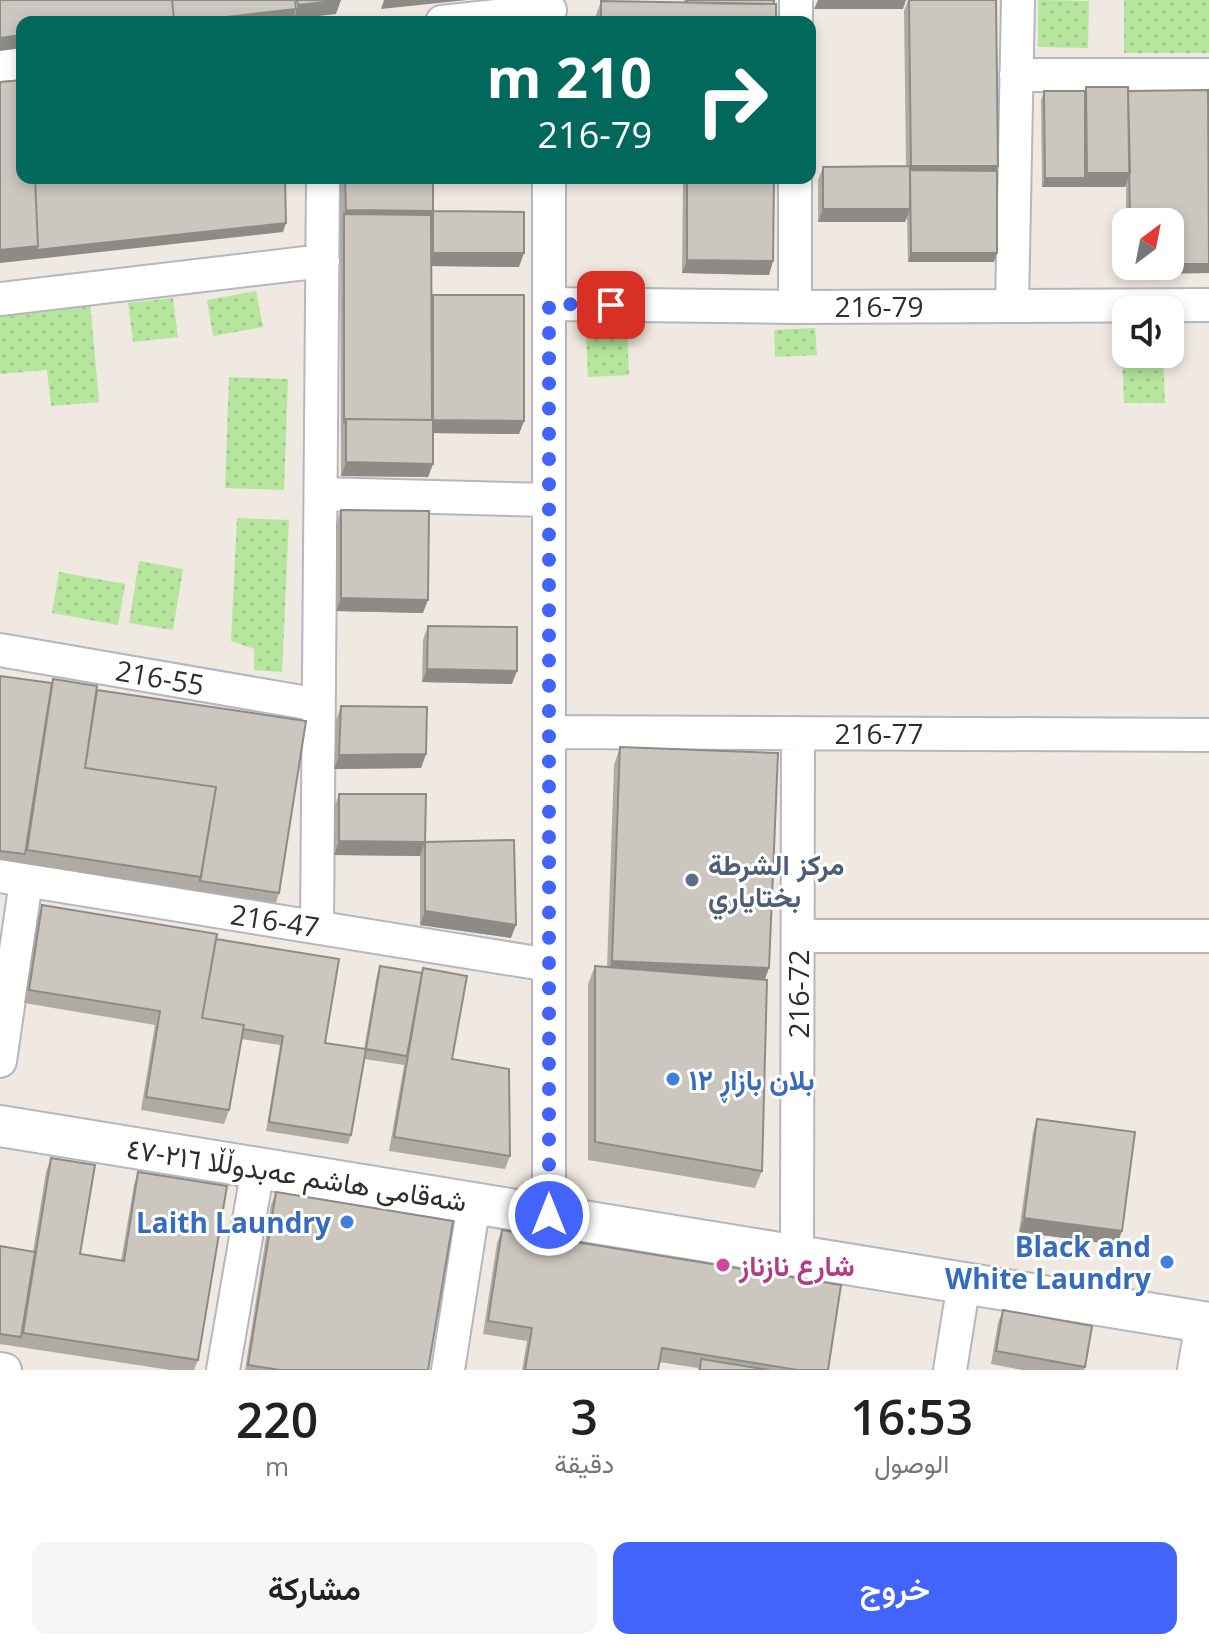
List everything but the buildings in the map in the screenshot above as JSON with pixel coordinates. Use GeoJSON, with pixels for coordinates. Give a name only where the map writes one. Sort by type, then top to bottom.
{"type":"FeatureCollection","features":[{"type":"Feature","properties":{"kind":"street"},"geometry":{"type":"LineString","coordinates":[[1012,306],[1018,0]]}},
{"type":"Feature","properties":{"kind":"street"},"geometry":{"type":"LineString","coordinates":[[501,16],[550,11]]}},
{"type":"Feature","properties":{"kind":"street"},"geometry":{"type":"LineString","coordinates":[[1016,75],[1209,75]]}},
{"type":"Feature","properties":{"kind":"street"},"geometry":{"type":"LineString","coordinates":[[317,927],[323,184]]}},
{"type":"Feature","properties":{"kind":"street"},"geometry":{"type":"LineString","coordinates":[[549,184],[549,1215]]}},
{"type":"Feature","properties":{"kind":"street"},"geometry":{"type":"LineString","coordinates":[[795,184],[795,307]]}},
{"type":"Feature","properties":{"kind":"street"},"geometry":{"type":"LineString","coordinates":[[0,299],[323,261]]}},
{"type":"Feature","properties":{"kind":"street","name":"216-79"},"geometry":{"type":"LineString","coordinates":[[549,304],[795,307],[1209,305]]}},
{"type":"Feature","properties":{"kind":"street"},"geometry":{"type":"LineString","coordinates":[[321,494],[549,500]]}},
{"type":"Feature","properties":{"kind":"street","name":"216-55"},"geometry":{"type":"LineString","coordinates":[[0,650],[319,705]]}},
{"type":"Feature","properties":{"kind":"street","name":"216-77"},"geometry":{"type":"LineString","coordinates":[[549,732],[1209,735]]}},
{"type":"Feature","properties":{"kind":"street","name":"216-72"},"geometry":{"type":"LineString","coordinates":[[797,1256],[798,733]]}},
{"type":"Feature","properties":{"kind":"street"},"geometry":{"type":"LineString","coordinates":[[0,1061],[13,878]]}},
{"type":"Feature","properties":{"kind":"street","name":"216-47"},"geometry":{"type":"LineString","coordinates":[[13,878],[549,965]]}},
{"type":"Feature","properties":{"kind":"street"},"geometry":{"type":"LineString","coordinates":[[798,936],[1209,936]]}},
{"type":"Feature","properties":{"kind":"street","name":"شەقامی هاشم عەبدوڵڵا ٢١٦-٤٧"},"geometry":{"type":"LineString","coordinates":[[0,1126],[1205,1322]]}},
{"type":"Feature","properties":{"kind":"street"},"geometry":{"type":"LineString","coordinates":[[223,1370],[258,1168]]}},
{"type":"Feature","properties":{"kind":"street"},"geometry":{"type":"LineString","coordinates":[[448,1370],[474,1203]]}},
{"type":"Feature","properties":{"kind":"street"},"geometry":{"type":"LineString","coordinates":[[950,1370],[964,1283]]}},
{"type":"Feature","properties":{"kind":"street"},"geometry":{"type":"LineString","coordinates":[[1194,1370],[1205,1322]]}},
{"type":"Feature","properties":{"kind":"green space"},"geometry":{"type":"Polygon","coordinates":[[[1038,0],[1089,1],[1088,48],[1038,47],[1038,0]]]}},
{"type":"Feature","properties":{"kind":"green space"},"geometry":{"type":"Polygon","coordinates":[[[1124,0],[1209,0],[1209,53],[1124,53],[1124,0]]]}},
{"type":"Feature","properties":{"kind":"green space"},"geometry":{"type":"Polygon","coordinates":[[[256,291],[263,327],[213,336],[207,300],[256,291]]]}},
{"type":"Feature","properties":{"kind":"green space"},"geometry":{"type":"Polygon","coordinates":[[[173,298],[178,337],[133,342],[128,303],[173,298]]]}},
{"type":"Feature","properties":{"kind":"green space"},"geometry":{"type":"Polygon","coordinates":[[[90,301],[99,402],[51,406],[47,370],[0,374],[0,314],[90,301]]]}},
{"type":"Feature","properties":{"kind":"green space"},"geometry":{"type":"Polygon","coordinates":[[[815,328],[817,355],[775,357],[774,330],[815,328]]]}},
{"type":"Feature","properties":{"kind":"green space"},"geometry":{"type":"Polygon","coordinates":[[[627,331],[629,375],[588,377],[586,332],[627,331]]]}},
{"type":"Feature","properties":{"kind":"green space"},"geometry":{"type":"Polygon","coordinates":[[[1123,368],[1164,368],[1165,403],[1124,403],[1123,368]]]}},
{"type":"Feature","properties":{"kind":"green space"},"geometry":{"type":"Polygon","coordinates":[[[229,377],[288,379],[284,490],[225,488],[229,377]]]}},
{"type":"Feature","properties":{"kind":"green space"},"geometry":{"type":"Polygon","coordinates":[[[237,518],[289,520],[282,672],[254,670],[254,649],[231,641],[237,518]]]}},
{"type":"Feature","properties":{"kind":"green space"},"geometry":{"type":"Polygon","coordinates":[[[139,561],[183,569],[173,630],[129,623],[139,561]]]}},
{"type":"Feature","properties":{"kind":"green space"},"geometry":{"type":"Polygon","coordinates":[[[59,572],[125,584],[118,625],[52,613],[59,572]]]}},
{"type":"Feature","properties":{"kind":"place","name":"مركز الشرطة بختاياري"},"geometry":{"type":"Point","coordinates":[692,880]}},
{"type":"Feature","properties":{"kind":"place","name":"بلان بازاڕ ١٢"},"geometry":{"type":"Point","coordinates":[673,1079]}},
{"type":"Feature","properties":{"kind":"place","name":"Laith Laundry"},"geometry":{"type":"Point","coordinates":[347,1222]}},
{"type":"Feature","properties":{"kind":"place","name":"Black and White Laundry"},"geometry":{"type":"Point","coordinates":[1167,1262]}},
{"type":"Feature","properties":{"kind":"place","name":"شارع نازناز"},"geometry":{"type":"Point","coordinates":[723,1265]}},
{"type":"Feature","properties":{"kind":"route"},"geometry":{"type":"LineString","coordinates":[[549,1215],[549,304],[611,305]]}}]}
